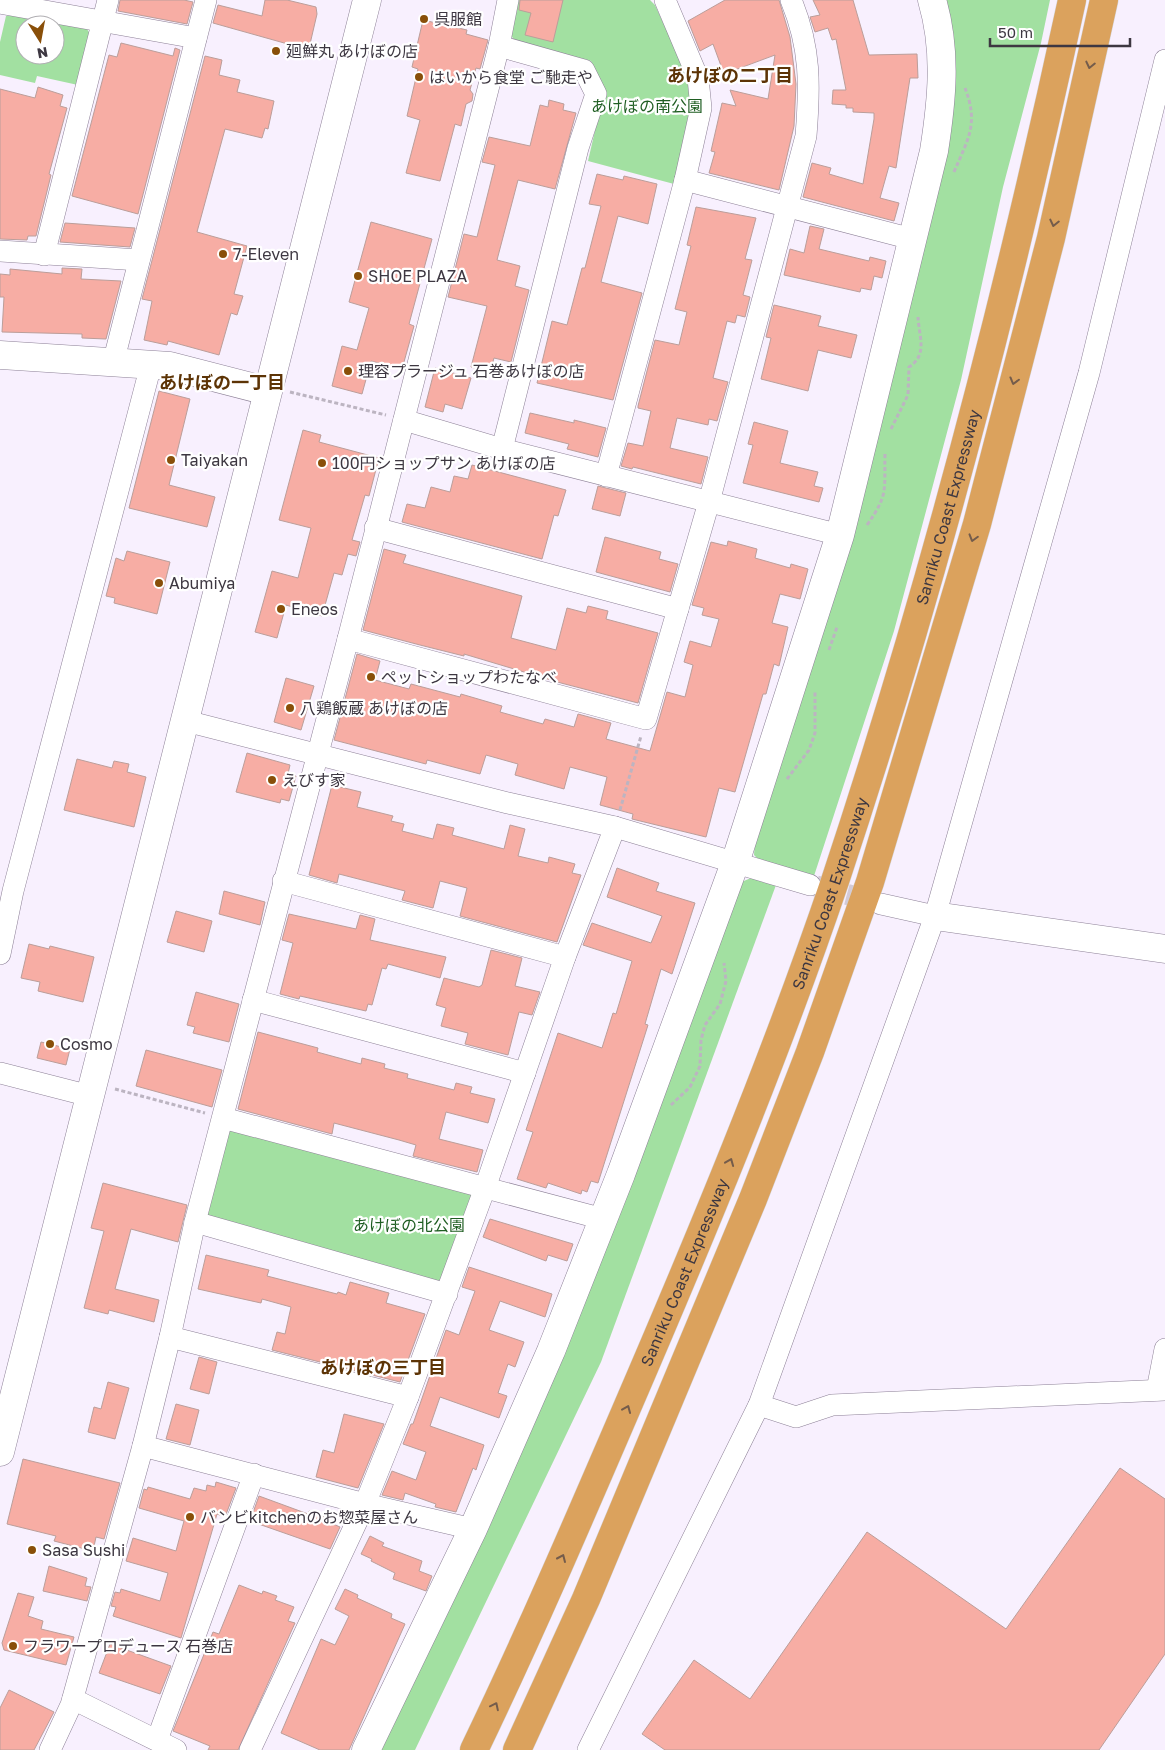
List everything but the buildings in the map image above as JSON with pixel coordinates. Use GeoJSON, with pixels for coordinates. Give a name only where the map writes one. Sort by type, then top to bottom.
{"type":"FeatureCollection","features":[{"type":"Feature","properties":{"kind":"highway","name":"Sanriku Coast Expressway"},"geometry":{"type":"LineString","coordinates":[[474,1750],[550,1584],[659,1334],[778,1040],[835,880],[897,680],[944,517],[1019,230],[1072,0]]}},
{"type":"Feature","properties":{"kind":"highway","name":"Sanriku Coast Expressway"},"geometry":{"type":"LineString","coordinates":[[517,1750],[586,1599],[753,1199],[810,1052],[870,882],[979,515],[1050,238],[1104,0]]}},
{"type":"Feature","properties":{"kind":"street"},"geometry":{"type":"LineString","coordinates":[[44,255],[108,0]]}},
{"type":"Feature","properties":{"kind":"street"},"geometry":{"type":"LineString","coordinates":[[113,363],[206,0]]}},
{"type":"Feature","properties":{"kind":"street"},"geometry":{"type":"LineString","coordinates":[[0,1452],[101,1092],[186,721],[277,391],[367,0]]}},
{"type":"Feature","properties":{"kind":"street"},"geometry":{"type":"LineString","coordinates":[[50,1750],[73,1699],[143,1446],[170,1337],[194,1222],[348,639],[499,46],[508,0]]}},
{"type":"Feature","properties":{"kind":"street"},"geometry":{"type":"LineString","coordinates":[[606,476],[685,180],[701,108],[698,78],[665,0]]}},
{"type":"Feature","properties":{"kind":"street"},"geometry":{"type":"LineString","coordinates":[[348,639],[646,719],[709,502],[789,207],[806,136],[810,86],[807,52],[791,0]]}},
{"type":"Feature","properties":{"kind":"street"},"geometry":{"type":"LineString","coordinates":[[366,1750],[473,1529],[551,1352],[603,1219],[735,863],[840,535],[934,151],[942,98],[943,72],[937,17],[932,0]]}},
{"type":"Feature","properties":{"kind":"street"},"geometry":{"type":"LineString","coordinates":[[1,3],[196,38]]}},
{"type":"Feature","properties":{"kind":"street"},"geometry":{"type":"LineString","coordinates":[[499,46],[584,70],[596,94],[576,158],[502,449]]}},
{"type":"Feature","properties":{"kind":"street"},"geometry":{"type":"LineString","coordinates":[[588,1750],[759,1405],[935,916],[1089,373],[1165,60]]}},
{"type":"Feature","properties":{"kind":"street"},"geometry":{"type":"LineString","coordinates":[[685,180],[912,240]]}},
{"type":"Feature","properties":{"kind":"street"},"geometry":{"type":"LineString","coordinates":[[0,251],[139,260]]}},
{"type":"Feature","properties":{"kind":"street"},"geometry":{"type":"LineString","coordinates":[[0,355],[170,366],[277,391]]}},
{"type":"Feature","properties":{"kind":"street"},"geometry":{"type":"LineString","coordinates":[[0,954],[14,890],[151,365]]}},
{"type":"Feature","properties":{"kind":"street"},"geometry":{"type":"LineString","coordinates":[[404,420],[502,449],[840,535]]}},
{"type":"Feature","properties":{"kind":"street"},"geometry":{"type":"LineString","coordinates":[[375,528],[678,609]]}},
{"type":"Feature","properties":{"kind":"street"},"geometry":{"type":"LineString","coordinates":[[186,721],[508,803],[615,827],[810,884]]}},
{"type":"Feature","properties":{"kind":"street"},"geometry":{"type":"LineString","coordinates":[[250,1750],[365,1504],[408,1397],[486,1188],[565,957],[615,827]]}},
{"type":"Feature","properties":{"kind":"street"},"geometry":{"type":"LineString","coordinates":[[283,881],[565,957]]}},
{"type":"Feature","properties":{"kind":"street"},"geometry":{"type":"LineString","coordinates":[[881,904],[935,916],[1165,949]]}},
{"type":"Feature","properties":{"kind":"street"},"geometry":{"type":"LineString","coordinates":[[253,1000],[525,1073]]}},
{"type":"Feature","properties":{"kind":"street"},"geometry":{"type":"LineString","coordinates":[[0,1073],[101,1092]]}},
{"type":"Feature","properties":{"kind":"street"},"geometry":{"type":"LineString","coordinates":[[223,1118],[603,1219]]}},
{"type":"Feature","properties":{"kind":"street"},"geometry":{"type":"LineString","coordinates":[[194,1222],[447,1294]]}},
{"type":"Feature","properties":{"kind":"street"},"geometry":{"type":"LineString","coordinates":[[170,1337],[408,1397]]}},
{"type":"Feature","properties":{"kind":"street"},"geometry":{"type":"LineString","coordinates":[[759,1405],[796,1417],[832,1405],[1161,1390],[1165,1349]]}},
{"type":"Feature","properties":{"kind":"street"},"geometry":{"type":"LineString","coordinates":[[143,1446],[365,1504],[473,1529]]}},
{"type":"Feature","properties":{"kind":"street"},"geometry":{"type":"LineString","coordinates":[[157,1740],[254,1474]]}},
{"type":"Feature","properties":{"kind":"street"},"geometry":{"type":"LineString","coordinates":[[73,1699],[176,1750]]}},
{"type":"Feature","properties":{"kind":"path"},"geometry":{"type":"LineString","coordinates":[[277,391],[404,420]]}},
{"type":"Feature","properties":{"kind":"path"},"geometry":{"type":"LineString","coordinates":[[615,827],[646,719]]}},
{"type":"Feature","properties":{"kind":"path"},"geometry":{"type":"LineString","coordinates":[[101,1092],[223,1118]]}},
{"type":"Feature","properties":{"kind":"green space","name":"あけぼの南公園"},"geometry":{"type":"Polygon","coordinates":[[[518,0],[650,0],[655,5],[689,79],[694,105],[674,184],[588,161],[603,96],[591,61],[515,41],[510,34],[518,0]]]}},
{"type":"Feature","properties":{"kind":"green space"},"geometry":{"type":"Polygon","coordinates":[[[940,0],[1050,0],[1041,43],[1003,187],[961,380],[894,631],[814,876],[758,859],[754,855],[755,840],[945,144],[940,0]]]}},
{"type":"Feature","properties":{"kind":"green space"},"geometry":{"type":"Polygon","coordinates":[[[14,14],[20,15],[15,15],[15,65],[65,65],[65,23],[86,27],[91,36],[78,85],[37,76],[35,83],[0,75],[0,42],[6,16],[14,14]]]}},
{"type":"Feature","properties":{"kind":"green space"},"geometry":{"type":"Polygon","coordinates":[[[751,878],[776,885],[601,1362],[415,1750],[379,1750],[739,883],[751,878]]]}},
{"type":"Feature","properties":{"kind":"green space","name":"あけぼの北公園"},"geometry":{"type":"Polygon","coordinates":[[[223,1118],[485,1188],[447,1294],[195,1222],[223,1118]]]}},
{"type":"Feature","properties":{"kind":"tunnel"},"geometry":{"type":"LineString","coordinates":[[816,886],[879,903]]}},
{"type":"Feature","properties":{"kind":"place","name":"呉服館"},"geometry":{"type":"Point","coordinates":[424,19]}},
{"type":"Feature","properties":{"kind":"place","name":"廻鮮丸 あけぼの店"},"geometry":{"type":"Point","coordinates":[276,51]}},
{"type":"Feature","properties":{"kind":"place","name":"はいから食堂 ご馳走や"},"geometry":{"type":"Point","coordinates":[419,77]}},
{"type":"Feature","properties":{"kind":"place","name":"7-Eleven"},"geometry":{"type":"Point","coordinates":[223,254]}},
{"type":"Feature","properties":{"kind":"place","name":"SHOE PLAZA"},"geometry":{"type":"Point","coordinates":[358,276]}},
{"type":"Feature","properties":{"kind":"place","name":"理容プラージュ 石巻あけぼの店"},"geometry":{"type":"Point","coordinates":[348,371]}},
{"type":"Feature","properties":{"kind":"place","name":"Taiyakan"},"geometry":{"type":"Point","coordinates":[171,460]}},
{"type":"Feature","properties":{"kind":"place","name":"100円ショップサン あけぼの店"},"geometry":{"type":"Point","coordinates":[322,463]}},
{"type":"Feature","properties":{"kind":"place","name":"Abumiya"},"geometry":{"type":"Point","coordinates":[159,583]}},
{"type":"Feature","properties":{"kind":"place","name":"Eneos"},"geometry":{"type":"Point","coordinates":[281,609]}},
{"type":"Feature","properties":{"kind":"place","name":"ペットショップわたなべ"},"geometry":{"type":"Point","coordinates":[371,677]}},
{"type":"Feature","properties":{"kind":"place","name":"八鶏飯蔵 あけぼの店"},"geometry":{"type":"Point","coordinates":[290,708]}},
{"type":"Feature","properties":{"kind":"place","name":"えびす家"},"geometry":{"type":"Point","coordinates":[272,780]}},
{"type":"Feature","properties":{"kind":"place","name":"Cosmo"},"geometry":{"type":"Point","coordinates":[50,1044]}},
{"type":"Feature","properties":{"kind":"place","name":"バンビkitchenのお惣菜屋さん"},"geometry":{"type":"Point","coordinates":[190,1517]}},
{"type":"Feature","properties":{"kind":"place","name":"Sasa Sushi"},"geometry":{"type":"Point","coordinates":[32,1550]}},
{"type":"Feature","properties":{"kind":"place","name":"フラワープロデュース 石巻店"},"geometry":{"type":"Point","coordinates":[13,1646]}},
{"type":"Feature","properties":{"kind":"district","name":"あけぼの二丁目"},"geometry":{"type":"Point","coordinates":[730,75]}},
{"type":"Feature","properties":{"kind":"district","name":"あけぼの一丁目"},"geometry":{"type":"Point","coordinates":[222,382]}},
{"type":"Feature","properties":{"kind":"district","name":"あけぼの三丁目"},"geometry":{"type":"Point","coordinates":[383,1367]}}]}
